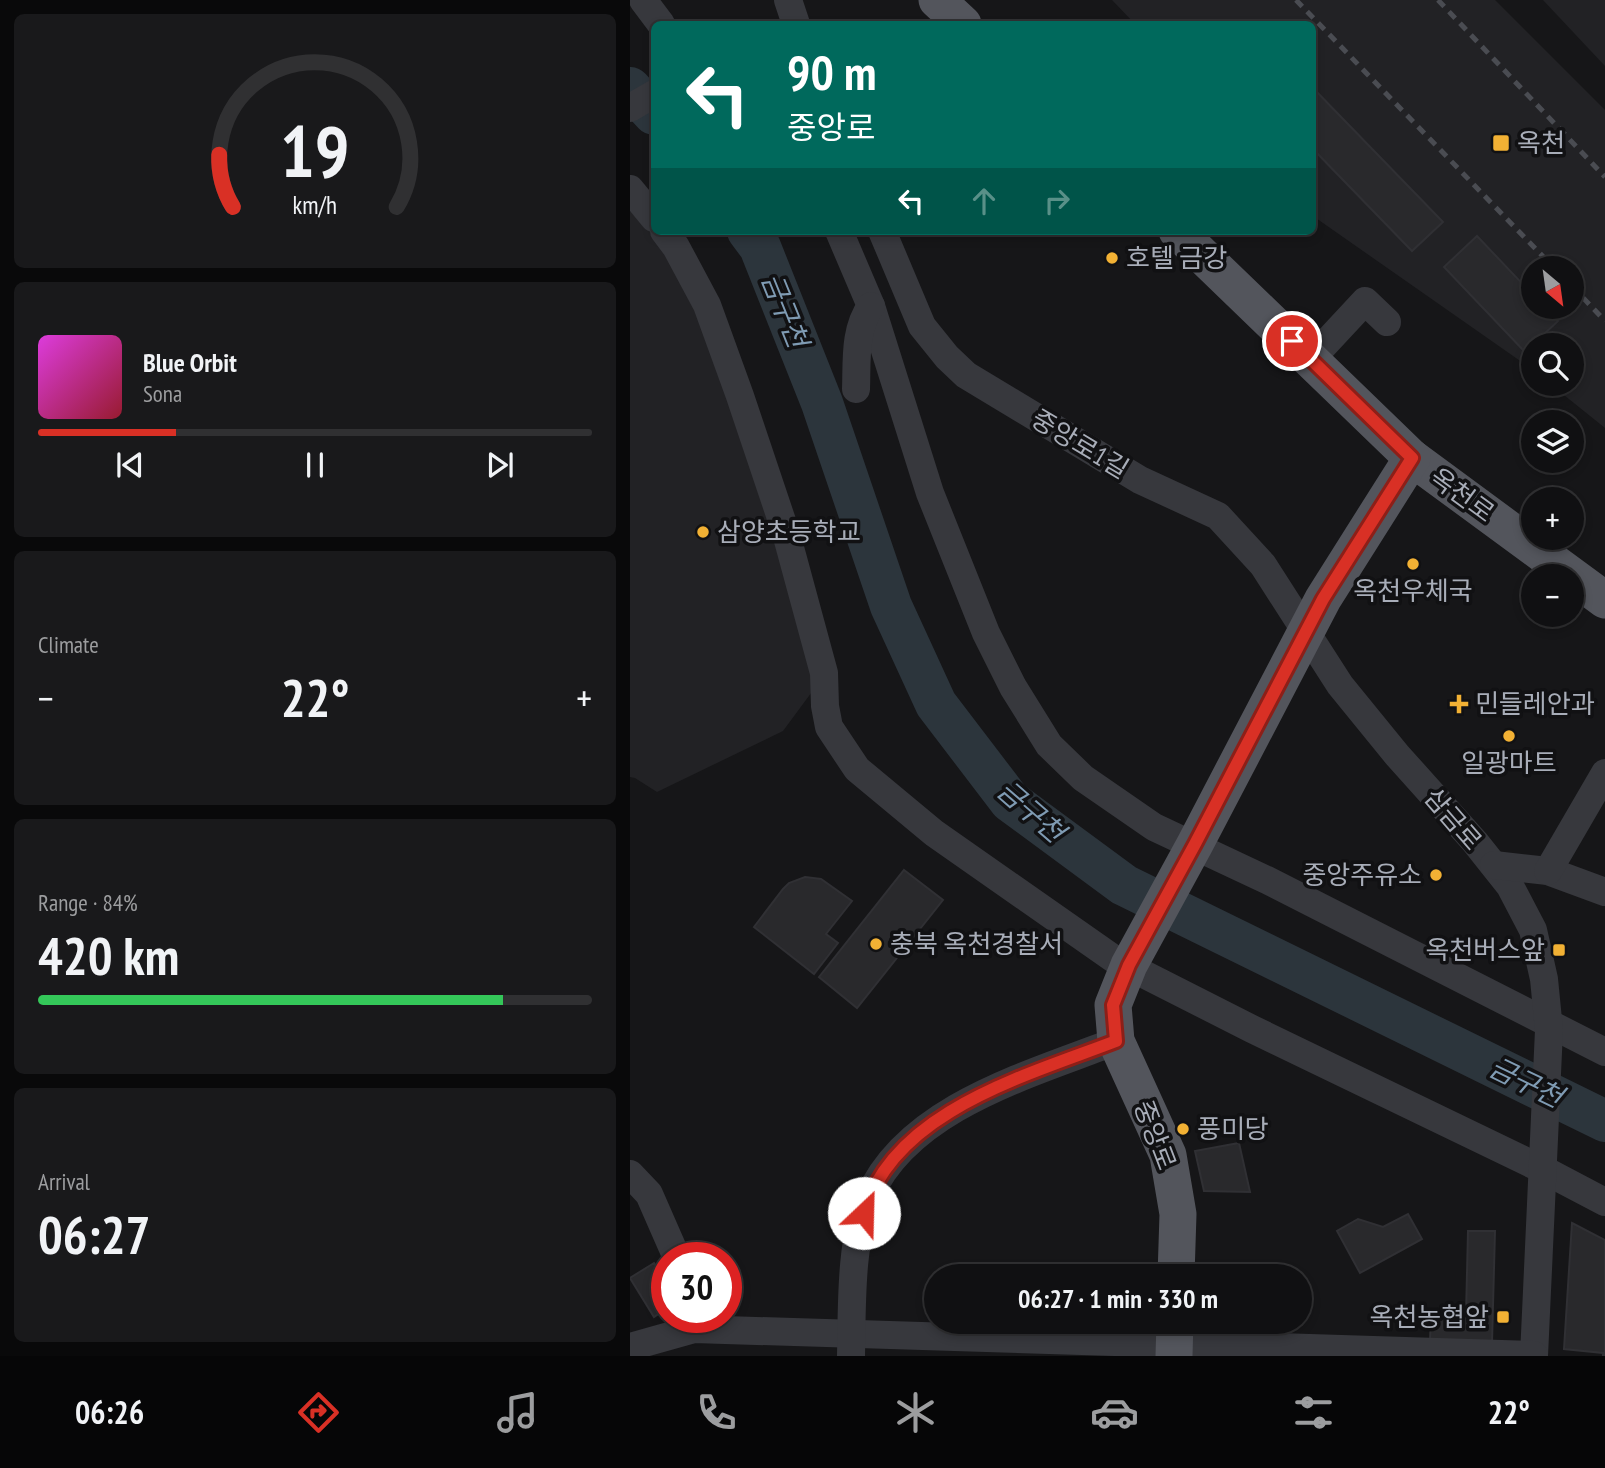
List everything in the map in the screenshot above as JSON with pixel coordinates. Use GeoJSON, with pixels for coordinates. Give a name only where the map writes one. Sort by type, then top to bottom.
{"type":"FeatureCollection","features":[{"type":"Feature","properties":{"kind":"main road"},"geometry":{"type":"LineString","coordinates":[[937,0],[960,21]]}},
{"type":"Feature","properties":{"kind":"main road","name":"옥천로"},"geometry":{"type":"LineString","coordinates":[[1181,235],[1412,458],[1605,600]]}},
{"type":"Feature","properties":{"kind":"main road"},"geometry":{"type":"LineString","coordinates":[[1195,844],[1323,599],[1412,458]]}},
{"type":"Feature","properties":{"kind":"main road","name":"중앙로"},"geometry":{"type":"LineString","coordinates":[[1176,1264],[1178,1214],[1168,1155],[1116,1041],[1113,1005],[1134,956],[1195,844]]}},
{"type":"Feature","properties":{"kind":"street"},"geometry":{"type":"LineString","coordinates":[[643,0],[659,21]]}},
{"type":"Feature","properties":{"kind":"street"},"geometry":{"type":"LineString","coordinates":[[788,0],[795,21]]}},
{"type":"Feature","properties":{"kind":"street"},"geometry":{"type":"LineString","coordinates":[[630,108],[651,96]]}},
{"type":"Feature","properties":{"kind":"street"},"geometry":{"type":"LineString","coordinates":[[630,189],[651,215]]}},
{"type":"Feature","properties":{"kind":"street"},"geometry":{"type":"LineString","coordinates":[[667,235],[707,305],[760,453],[786,533],[824,673],[829,727],[857,769],[934,833],[1114,959],[1134,956],[1252,1029],[1545,1161],[1605,1202]]}},
{"type":"Feature","properties":{"kind":"street"},"geometry":{"type":"LineString","coordinates":[[841,235],[871,306],[930,493],[986,633],[1013,687],[1049,745],[1083,778],[1154,827],[1195,844],[1549,1026],[1605,1052]]}},
{"type":"Feature","properties":{"kind":"street","name":"중앙로1길"},"geometry":{"type":"LineString","coordinates":[[884,235],[922,326],[947,357],[966,375],[1140,480],[1218,516],[1263,565],[1306,631]]}},
{"type":"Feature","properties":{"kind":"street"},"geometry":{"type":"LineString","coordinates":[[1311,359],[1366,301],[1387,322]]}},
{"type":"Feature","properties":{"kind":"street"},"geometry":{"type":"LineString","coordinates":[[856,389],[859,329],[862,318],[871,306]]}},
{"type":"Feature","properties":{"kind":"street","name":"삼금로"},"geometry":{"type":"LineString","coordinates":[[1306,631],[1340,685],[1396,755],[1510,886],[1533,930],[1544,979],[1549,1026],[1545,1161]]}},
{"type":"Feature","properties":{"kind":"street"},"geometry":{"type":"LineString","coordinates":[[1548,871],[1605,773]]}},
{"type":"Feature","properties":{"kind":"street"},"geometry":{"type":"LineString","coordinates":[[1494,866],[1548,871],[1605,892]]}},
{"type":"Feature","properties":{"kind":"street"},"geometry":{"type":"LineString","coordinates":[[851,1346],[860,1230],[869,1196],[895,1155],[935,1121],[993,1089],[1116,1041]]}},
{"type":"Feature","properties":{"kind":"street"},"geometry":{"type":"LineString","coordinates":[[742,1331],[851,1346],[1095,1349],[1175,1340],[1534,1356],[1545,1161]]}},
{"type":"Feature","properties":{"kind":"street"},"geometry":{"type":"LineString","coordinates":[[630,1174],[649,1194],[670,1242]]}},
{"type":"Feature","properties":{"kind":"street"},"geometry":{"type":"LineString","coordinates":[[630,1347],[668,1333]]}},
{"type":"Feature","properties":{"kind":"shaded area"},"geometry":{"type":"Polygon","coordinates":[[[1112,0],[1495,0],[1605,110],[1605,428],[1565,396],[1584,396],[1584,333],[1521,333],[1521,362],[1316,218],[1316,21],[1132,21],[1112,0]]]}},
{"type":"Feature","properties":{"kind":"shaded area"},"geometry":{"type":"Polygon","coordinates":[[[1543,0],[1605,0],[1605,66],[1543,0]]]}},
{"type":"Feature","properties":{"kind":"shaded area","name":"삼양초등학교"},"geometry":{"type":"Polygon","coordinates":[[[630,211],[651,231],[651,235],[655,235],[665,245],[734,398],[817,685],[783,731],[657,792],[630,777],[630,211]]]}},
{"type":"Feature","properties":{"kind":"building"},"geometry":{"type":"Polygon","coordinates":[[[1316,91],[1443,222],[1412,251],[1316,152],[1316,91]]]}},
{"type":"Feature","properties":{"kind":"building"},"geometry":{"type":"Polygon","coordinates":[[[1477,236],[1521,282],[1521,319],[1558,321],[1545,333],[1521,333],[1521,348],[1444,267],[1477,236]]]}},
{"type":"Feature","properties":{"kind":"building"},"geometry":{"type":"Polygon","coordinates":[[[904,870],[943,900],[857,1008],[819,977],[904,870]]]}},
{"type":"Feature","properties":{"kind":"building"},"geometry":{"type":"Polygon","coordinates":[[[805,877],[821,879],[852,901],[826,934],[838,943],[814,974],[754,927],[789,883],[805,877]]]}},
{"type":"Feature","properties":{"kind":"building"},"geometry":{"type":"Polygon","coordinates":[[[1239,1143],[1250,1192],[1204,1191],[1195,1151],[1239,1143]]]}},
{"type":"Feature","properties":{"kind":"building"},"geometry":{"type":"Polygon","coordinates":[[[1408,1214],[1422,1239],[1360,1273],[1337,1231],[1358,1219],[1383,1227],[1408,1214]]]}},
{"type":"Feature","properties":{"kind":"building"},"geometry":{"type":"Polygon","coordinates":[[[1572,1223],[1605,1240],[1605,1356],[1603,1353],[1564,1349],[1572,1223]]]}},
{"type":"Feature","properties":{"kind":"building"},"geometry":{"type":"Polygon","coordinates":[[[1468,1231],[1495,1231],[1492,1343],[1430,1341],[1431,1314],[1466,1315],[1468,1231]]]}},
{"type":"Feature","properties":{"kind":"building"},"geometry":{"type":"Polygon","coordinates":[[[651,1265],[651,1312],[630,1278],[651,1265]]]}},
{"type":"Feature","properties":{"kind":"waterway","name":"금구천"},"geometry":{"type":"LineString","coordinates":[[630,88],[651,111]]}},
{"type":"Feature","properties":{"kind":"waterway","name":"금구천"},"geometry":{"type":"LineString","coordinates":[[751,235],[760,247],[822,403],[891,606],[936,704],[1010,801],[1124,885],[1605,1121]]}},
{"type":"Feature","properties":{"kind":"railway"},"geometry":{"type":"LineString","coordinates":[[1296,0],[1542,256]]}},
{"type":"Feature","properties":{"kind":"railway"},"geometry":{"type":"LineString","coordinates":[[1438,0],[1605,177]]}},
{"type":"Feature","properties":{"kind":"railway"},"geometry":{"type":"LineString","coordinates":[[1584,299],[1605,321]]}},
{"type":"Feature","properties":{"kind":"place","name":"옥천"},"geometry":{"type":"Point","coordinates":[1501,143]}},
{"type":"Feature","properties":{"kind":"place","name":"호텔 금강"},"geometry":{"type":"Point","coordinates":[1112,258]}},
{"type":"Feature","properties":{"kind":"place","name":"삼양초등학교"},"geometry":{"type":"Point","coordinates":[703,532]}},
{"type":"Feature","properties":{"kind":"place","name":"옥천우체국"},"geometry":{"type":"Point","coordinates":[1413,564]}},
{"type":"Feature","properties":{"kind":"place","name":"민들레안과"},"geometry":{"type":"Point","coordinates":[1459,704]}},
{"type":"Feature","properties":{"kind":"place","name":"일광마트"},"geometry":{"type":"Point","coordinates":[1509,736]}},
{"type":"Feature","properties":{"kind":"place","name":"중앙주유소"},"geometry":{"type":"Point","coordinates":[1436,875]}},
{"type":"Feature","properties":{"kind":"place","name":"충북 옥천경찰서"},"geometry":{"type":"Point","coordinates":[876,944]}},
{"type":"Feature","properties":{"kind":"place","name":"옥천버스앞"},"geometry":{"type":"Point","coordinates":[1559,950]}},
{"type":"Feature","properties":{"kind":"place","name":"풍미당"},"geometry":{"type":"Point","coordinates":[1183,1129]}},
{"type":"Feature","properties":{"kind":"place","name":"옥천농협앞"},"geometry":{"type":"Point","coordinates":[1503,1317]}},
{"type":"Feature","properties":{"kind":"route"},"geometry":{"type":"LineString","coordinates":[[864,1213],[869,1196],[895,1155],[935,1121],[993,1089],[1116,1041],[1113,1005],[1129,965],[1323,599],[1412,458],[1292,341]]}}]}
